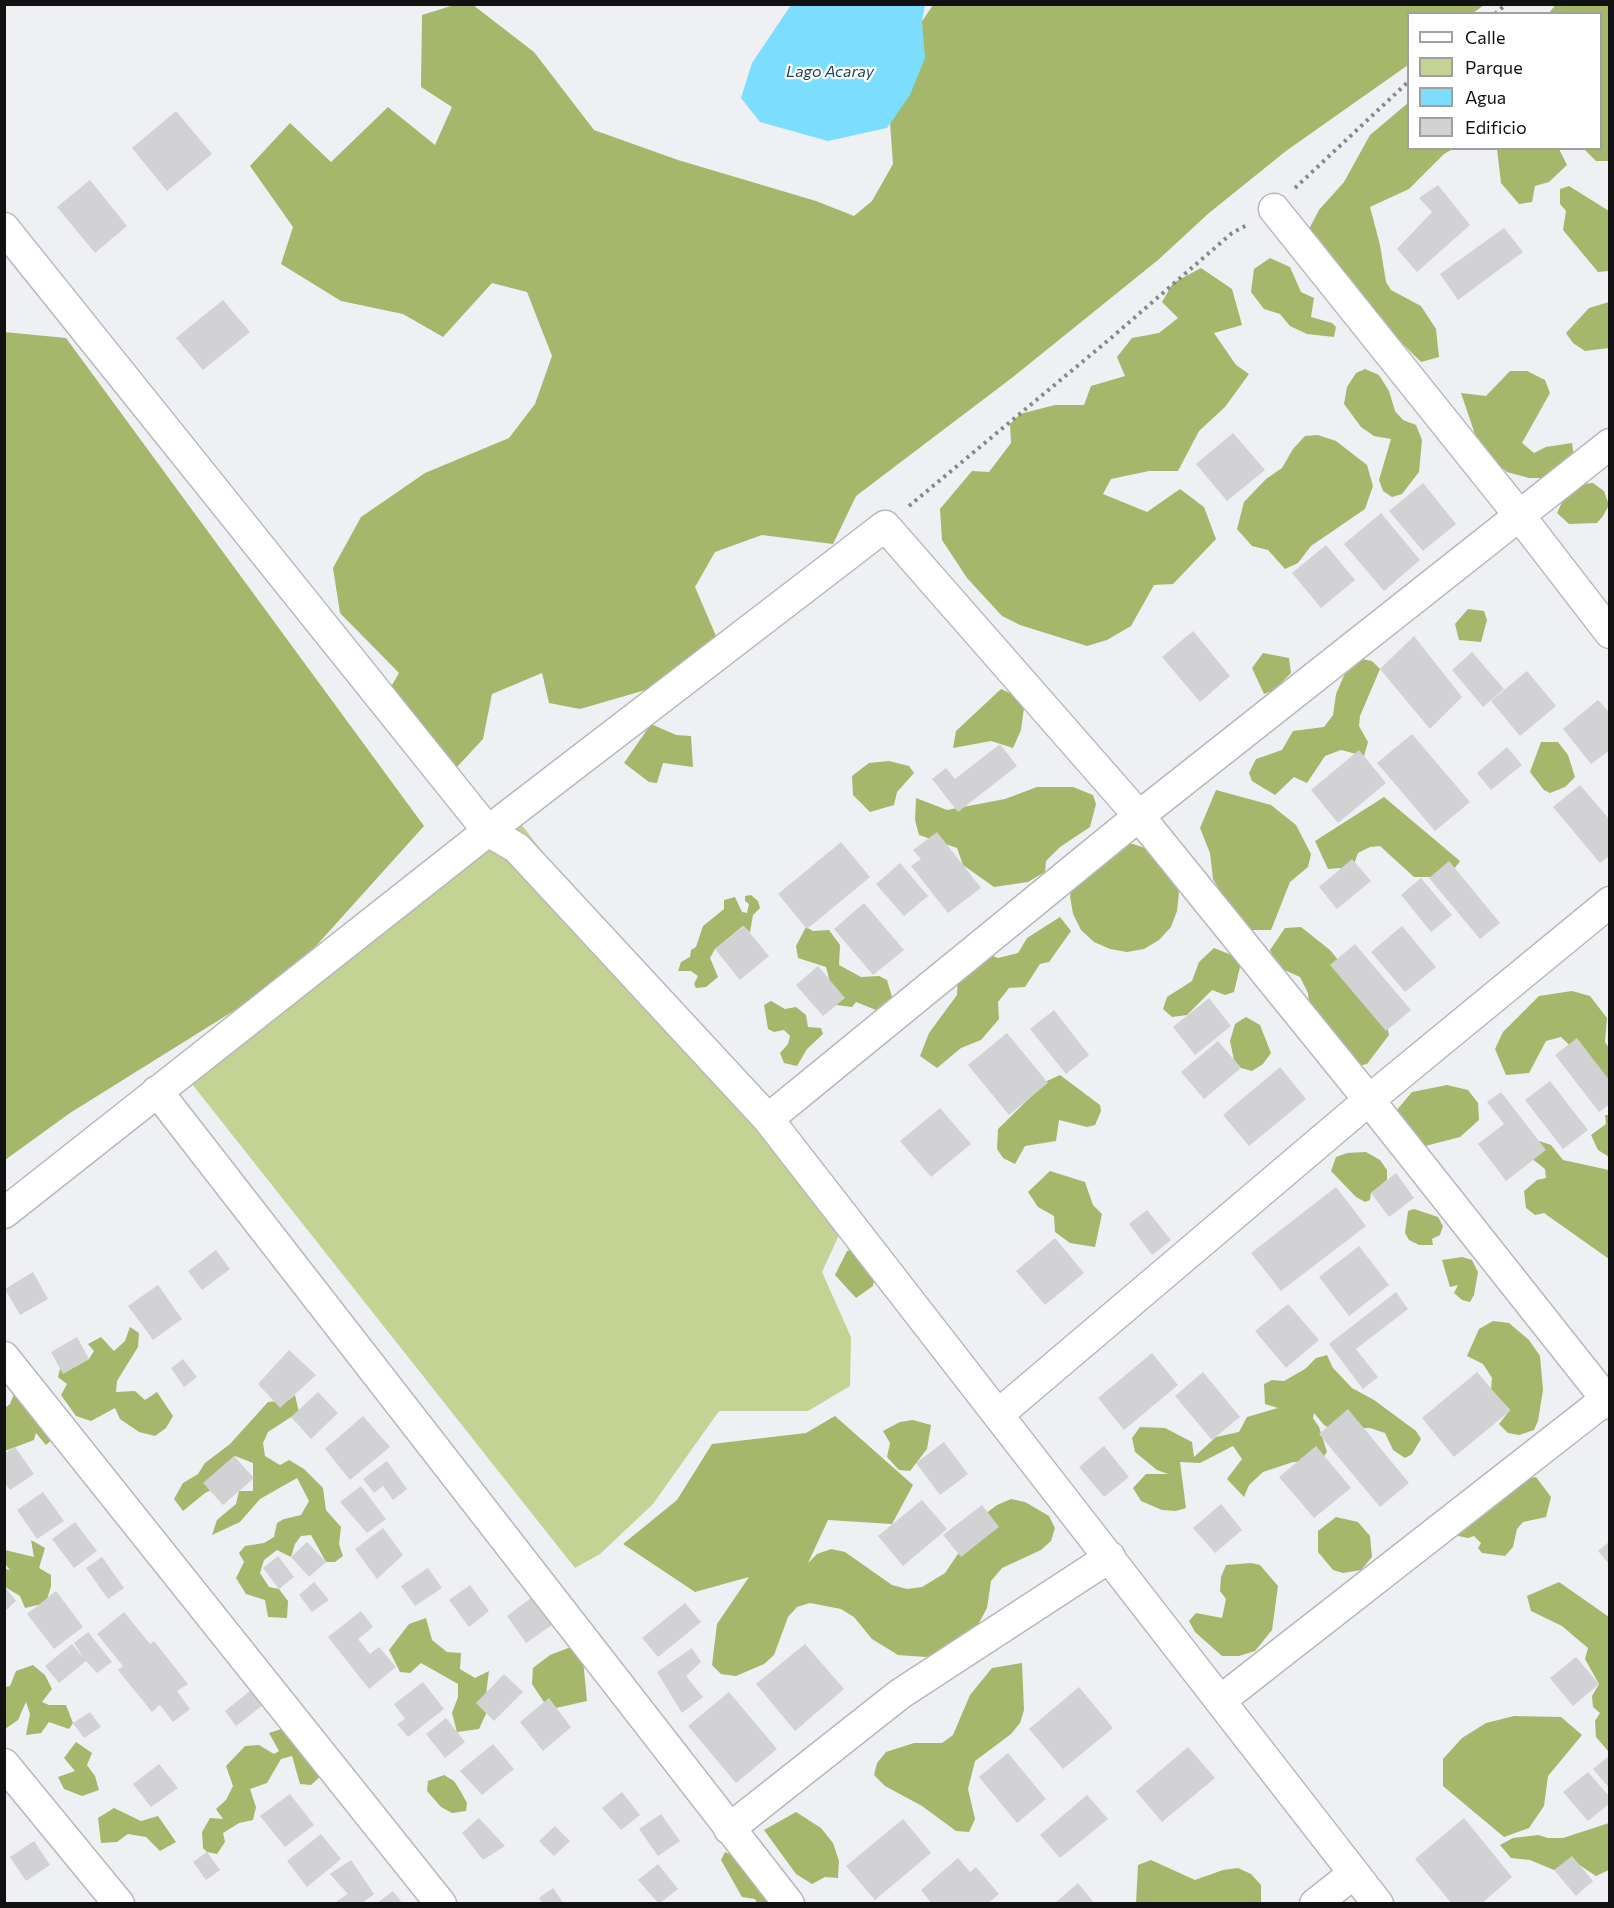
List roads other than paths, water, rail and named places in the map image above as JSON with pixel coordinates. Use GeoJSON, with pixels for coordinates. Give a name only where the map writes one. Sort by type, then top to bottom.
{"type":"FeatureCollection","features":[{"type":"Feature","properties":{"kind":"street"},"geometry":{"type":"LineString","coordinates":[[1274,209],[1519,515],[1610,633]]}},
{"type":"Feature","properties":{"kind":"street"},"geometry":{"type":"LineString","coordinates":[[4,228],[488,831],[517,848],[768,1119],[1000,1413],[1377,1904]]}},
{"type":"Feature","properties":{"kind":"street"},"geometry":{"type":"LineString","coordinates":[[768,1119],[1139,816],[1610,444]]}},
{"type":"Feature","properties":{"kind":"street"},"geometry":{"type":"LineString","coordinates":[[4,1213],[488,831],[885,526],[1139,816],[1608,1400],[1221,1700]]}},
{"type":"Feature","properties":{"kind":"street"},"geometry":{"type":"LineString","coordinates":[[1000,1413],[1369,1100],[1610,902]]}},
{"type":"Feature","properties":{"kind":"street"},"geometry":{"type":"LineString","coordinates":[[157,1090],[789,1904]]}},
{"type":"Feature","properties":{"kind":"street"},"geometry":{"type":"LineString","coordinates":[[4,1357],[441,1904]]}},
{"type":"Feature","properties":{"kind":"street"},"geometry":{"type":"LineString","coordinates":[[729,1829],[900,1694],[1110,1557]]}},
{"type":"Feature","properties":{"kind":"street"},"geometry":{"type":"LineString","coordinates":[[4,1764],[119,1904]]}},
{"type":"Feature","properties":{"kind":"street"},"geometry":{"type":"LineString","coordinates":[[1316,1904],[1353,1874]]}},
{"type":"Feature","properties":{"kind":"water","name":"Lago Acaray"},"geometry":{"type":"Polygon","coordinates":[[[791,5],[925,5],[922,21],[925,58],[910,95],[887,128],[828,141],[760,122],[741,98],[752,63],[791,5]]]}}]}
